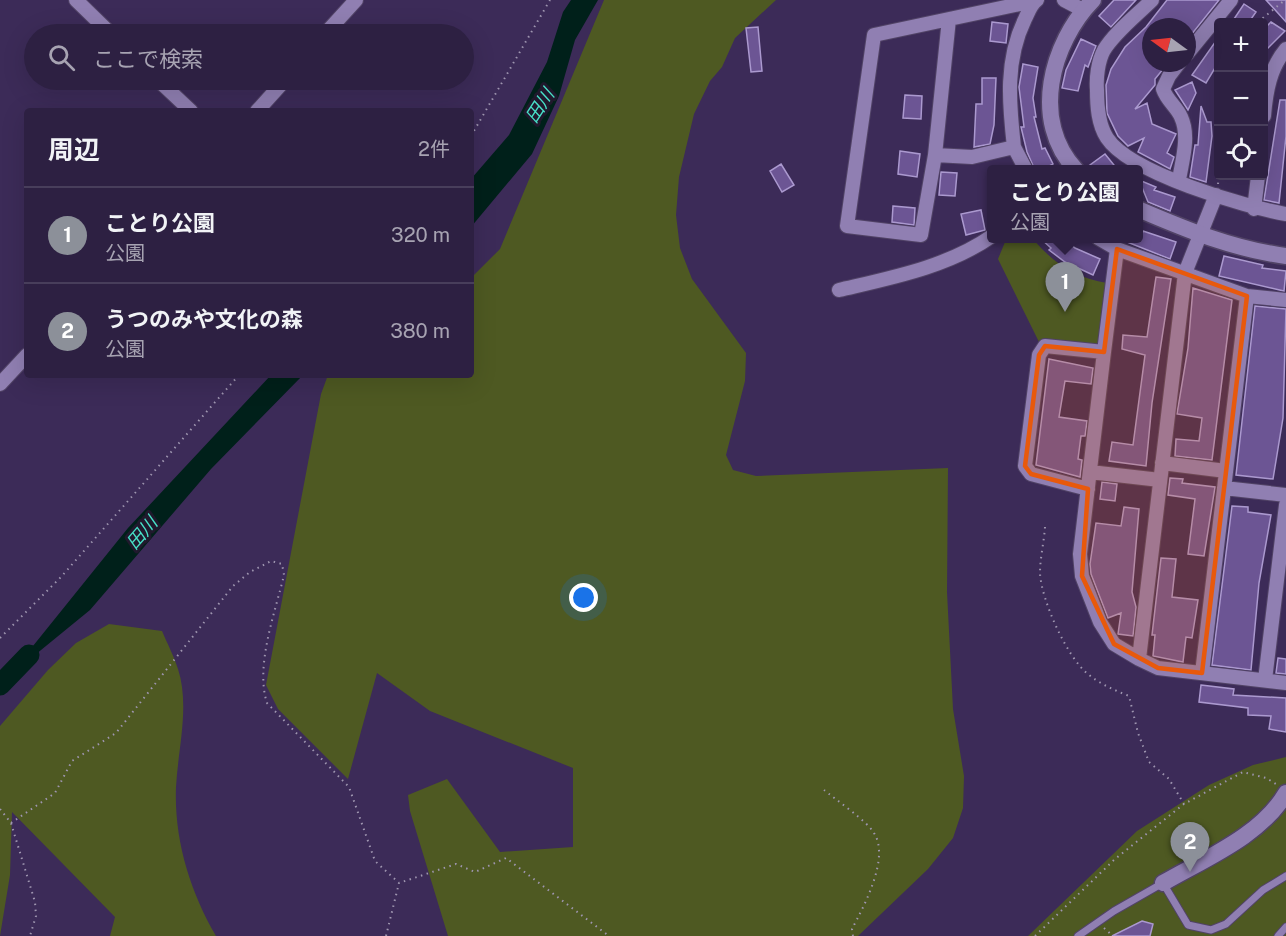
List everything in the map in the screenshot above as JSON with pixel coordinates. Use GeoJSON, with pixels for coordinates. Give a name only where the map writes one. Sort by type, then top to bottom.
{"type":"FeatureCollection","features":[{"type":"Feature","properties":{"kind":"street"},"geometry":{"type":"LineString","coordinates":[[76,0],[101,24]]}},
{"type":"Feature","properties":{"kind":"street"},"geometry":{"type":"LineString","coordinates":[[334,24],[356,0]]}},
{"type":"Feature","properties":{"kind":"street"},"geometry":{"type":"LineString","coordinates":[[949,19],[934,155],[921,235],[848,226],[874,35],[1035,0]]}},
{"type":"Feature","properties":{"kind":"street"},"geometry":{"type":"LineString","coordinates":[[1023,165],[1014,147],[1009,101],[1010,72],[1017,35],[1035,0]]}},
{"type":"Feature","properties":{"kind":"street"},"geometry":{"type":"LineString","coordinates":[[1064,0],[1088,5],[1067,31],[1059,51],[1050,94],[1054,129],[1073,165]]}},
{"type":"Feature","properties":{"kind":"street"},"geometry":{"type":"LineString","coordinates":[[1143,165],[1128,159],[1107,138],[1097,110],[1096,77],[1104,50],[1152,0]]}},
{"type":"Feature","properties":{"kind":"street"},"geometry":{"type":"LineString","coordinates":[[1196,43],[1231,0]]}},
{"type":"Feature","properties":{"kind":"street"},"geometry":{"type":"LineString","coordinates":[[1268,87],[1276,61],[1286,49]]}},
{"type":"Feature","properties":{"kind":"street"},"geometry":{"type":"LineString","coordinates":[[1172,72],[1163,89],[1166,99],[1181,115],[1186,130],[1179,180]]}},
{"type":"Feature","properties":{"kind":"street"},"geometry":{"type":"LineString","coordinates":[[169,90],[188,108]]}},
{"type":"Feature","properties":{"kind":"street"},"geometry":{"type":"LineString","coordinates":[[260,108],[276,90]]}},
{"type":"Feature","properties":{"kind":"street"},"geometry":{"type":"LineString","coordinates":[[934,155],[972,157],[1014,147]]}},
{"type":"Feature","properties":{"kind":"street"},"geometry":{"type":"LineString","coordinates":[[1143,165],[1254,209],[1286,214]]}},
{"type":"Feature","properties":{"kind":"street"},"geometry":{"type":"LineString","coordinates":[[1254,209],[1258,180]]}},
{"type":"Feature","properties":{"kind":"street"},"geometry":{"type":"LineString","coordinates":[[1139,659],[1185,273],[1215,195]]}},
{"type":"Feature","properties":{"kind":"street"},"geometry":{"type":"LineString","coordinates":[[1143,211],[1199,236],[1253,252],[1286,256]]}},
{"type":"Feature","properties":{"kind":"street"},"geometry":{"type":"LineString","coordinates":[[839,290],[902,276],[976,247],[987,239]]}},
{"type":"Feature","properties":{"kind":"street"},"geometry":{"type":"LineString","coordinates":[[1107,243],[1117,249],[1247,296],[1286,300]]}},
{"type":"Feature","properties":{"kind":"street"},"geometry":{"type":"LineString","coordinates":[[1117,249],[1080,554],[1082,576],[1100,622],[1114,644],[1158,669],[1286,683]]}},
{"type":"Feature","properties":{"kind":"street"},"geometry":{"type":"LineString","coordinates":[[1202,673],[1247,296]]}},
{"type":"Feature","properties":{"kind":"street"},"geometry":{"type":"LineString","coordinates":[[1088,489],[1031,474],[1025,466],[1039,355],[1045,346],[1104,352]]}},
{"type":"Feature","properties":{"kind":"street"},"geometry":{"type":"LineString","coordinates":[[0,384],[24,358]]}},
{"type":"Feature","properties":{"kind":"street"},"geometry":{"type":"LineString","coordinates":[[1162,463],[1226,471]]}},
{"type":"Feature","properties":{"kind":"street"},"geometry":{"type":"LineString","coordinates":[[1090,472],[1160,480]]}},
{"type":"Feature","properties":{"kind":"street"},"geometry":{"type":"LineString","coordinates":[[1224,488],[1286,495]]}},
{"type":"Feature","properties":{"kind":"street"},"geometry":{"type":"LineString","coordinates":[[1264,680],[1286,505]]}},
{"type":"Feature","properties":{"kind":"street"},"geometry":{"type":"LineString","coordinates":[[1163,883],[1268,817],[1281,789]]}},
{"type":"Feature","properties":{"kind":"lane"},"geometry":{"type":"LineString","coordinates":[[1078,936],[1113,911],[1163,883],[1188,924],[1210,930],[1226,924],[1263,890],[1286,876]]}},
{"type":"Feature","properties":{"kind":"lane"},"geometry":{"type":"LineString","coordinates":[[1278,936],[1286,927]]}},
{"type":"Feature","properties":{"kind":"path"},"geometry":{"type":"LineString","coordinates":[[474,131],[550,0]]}},
{"type":"Feature","properties":{"kind":"path"},"geometry":{"type":"LineString","coordinates":[[1263,18],[1285,0]]}},
{"type":"Feature","properties":{"kind":"path"},"geometry":{"type":"LineString","coordinates":[[0,638],[61,577],[236,378]]}},
{"type":"Feature","properties":{"kind":"path"},"geometry":{"type":"LineString","coordinates":[[1046,527],[1040,575],[1050,611],[1066,646],[1085,672],[1106,686],[1129,696],[1138,733],[1149,762],[1169,779],[1184,804]]}},
{"type":"Feature","properties":{"kind":"path"},"geometry":{"type":"LineString","coordinates":[[11,824],[56,793],[72,761],[116,734],[233,586],[250,572],[271,561],[282,564],[284,574],[263,668],[262,689],[267,703],[350,787],[375,861],[399,883]]}},
{"type":"Feature","properties":{"kind":"path"},"geometry":{"type":"LineString","coordinates":[[1035,936],[1116,859],[1184,804],[1243,772],[1266,778],[1281,789]]}},
{"type":"Feature","properties":{"kind":"path"},"geometry":{"type":"LineString","coordinates":[[825,790],[874,833],[879,860],[870,894],[852,929],[853,936]]}},
{"type":"Feature","properties":{"kind":"path"},"geometry":{"type":"LineString","coordinates":[[0,808],[11,824],[35,902],[36,916],[30,936]]}},
{"type":"Feature","properties":{"kind":"path"},"geometry":{"type":"LineString","coordinates":[[399,883],[456,864],[475,872],[506,858],[609,936]]}},
{"type":"Feature","properties":{"kind":"path"},"geometry":{"type":"LineString","coordinates":[[386,936],[399,883]]}},
{"type":"Feature","properties":{"kind":"highlighted area"},"geometry":{"type":"Polygon","coordinates":[[[1117,249],[1247,296],[1202,673],[1158,668],[1114,644],[1082,576],[1088,489],[1031,474],[1025,466],[1039,355],[1045,346],[1104,352],[1117,249]]]}},
{"type":"Feature","properties":{"kind":"green space"},"geometry":{"type":"Polygon","coordinates":[[[604,0],[776,0],[735,38],[722,67],[710,81],[694,114],[679,177],[676,215],[680,248],[692,279],[746,353],[745,381],[726,455],[733,470],[756,476],[948,468],[947,592],[953,709],[964,776],[963,808],[953,838],[928,869],[858,936],[448,936],[410,811],[408,795],[447,779],[500,852],[573,847],[573,768],[430,711],[377,673],[348,779],[278,709],[266,685],[321,394],[327,378],[474,378],[474,275],[500,249],[604,0]]]}},
{"type":"Feature","properties":{"kind":"green space"},"geometry":{"type":"Polygon","coordinates":[[[1005,243],[1037,243],[1066,268],[1085,277],[1107,283],[1101,348],[1039,342],[998,259],[1005,243]]]}},
{"type":"Feature","properties":{"kind":"green space"},"geometry":{"type":"Polygon","coordinates":[[[109,624],[162,631],[176,664],[183,698],[176,787],[178,826],[191,883],[216,936],[110,936],[115,917],[12,812],[10,875],[0,936],[0,726],[48,670],[76,643],[109,624]]]}},
{"type":"Feature","properties":{"kind":"green space"},"geometry":{"type":"Polygon","coordinates":[[[1286,757],[1286,936],[1028,936],[1137,831],[1209,785],[1253,765],[1286,757]]]}},
{"type":"Feature","properties":{"kind":"water"},"geometry":{"type":"Polygon","coordinates":[[[571,0],[598,0],[575,40],[559,96],[532,154],[474,223],[474,176],[509,135],[547,62],[563,12],[571,0]]]}},
{"type":"Feature","properties":{"kind":"water"},"geometry":{"type":"Polygon","coordinates":[[[268,378],[300,378],[211,469],[90,610],[8,677],[128,528],[268,378]]]}},
{"type":"Feature","properties":{"kind":"building"},"geometry":{"type":"Polygon","coordinates":[[[1114,0],[1136,0],[1111,27],[1099,16],[1114,0]]]}},
{"type":"Feature","properties":{"kind":"building"},"geometry":{"type":"Polygon","coordinates":[[[1167,0],[1219,0],[1196,29],[1196,18],[1153,18],[1167,0]]]}},
{"type":"Feature","properties":{"kind":"building"},"geometry":{"type":"Polygon","coordinates":[[[1266,0],[1286,0],[1286,22],[1277,12],[1266,0]]]}},
{"type":"Feature","properties":{"kind":"building"},"geometry":{"type":"Polygon","coordinates":[[[1244,4],[1256,12],[1252,18],[1235,18],[1244,4]]]}},
{"type":"Feature","properties":{"kind":"building"},"geometry":{"type":"Polygon","coordinates":[[[992,22],[1008,24],[1006,43],[990,41],[992,22]]]}},
{"type":"Feature","properties":{"kind":"building"},"geometry":{"type":"Polygon","coordinates":[[[1271,22],[1285,31],[1268,48],[1268,25],[1271,22]]]}},
{"type":"Feature","properties":{"kind":"building"},"geometry":{"type":"Polygon","coordinates":[[[758,27],[762,71],[751,72],[746,28],[758,27]]]}},
{"type":"Feature","properties":{"kind":"building"},"geometry":{"type":"Polygon","coordinates":[[[1142,31],[1142,72],[1161,72],[1155,79],[1155,85],[1135,109],[1147,103],[1152,124],[1176,134],[1167,153],[1174,157],[1170,169],[1138,152],[1144,138],[1128,146],[1118,136],[1107,113],[1106,85],[1111,69],[1125,47],[1142,31]]]}},
{"type":"Feature","properties":{"kind":"building"},"geometry":{"type":"Polygon","coordinates":[[[1081,39],[1096,46],[1088,67],[1085,65],[1078,91],[1062,88],[1066,70],[1081,39]]]}},
{"type":"Feature","properties":{"kind":"building"},"geometry":{"type":"Polygon","coordinates":[[[1214,44],[1214,70],[1206,83],[1192,75],[1214,44]]]}},
{"type":"Feature","properties":{"kind":"building"},"geometry":{"type":"Polygon","coordinates":[[[1023,64],[1038,67],[1033,98],[1036,117],[1034,117],[1042,149],[1045,148],[1053,164],[1051,165],[1033,165],[1027,152],[1021,127],[1024,127],[1019,87],[1023,64]]]}},
{"type":"Feature","properties":{"kind":"building"},"geometry":{"type":"Polygon","coordinates":[[[982,78],[996,78],[994,125],[990,144],[974,147],[976,104],[982,104],[982,78]]]}},
{"type":"Feature","properties":{"kind":"building"},"geometry":{"type":"Polygon","coordinates":[[[1192,82],[1196,93],[1188,110],[1175,90],[1192,82]]]}},
{"type":"Feature","properties":{"kind":"building"},"geometry":{"type":"Polygon","coordinates":[[[905,95],[922,96],[921,119],[903,118],[905,95]]]}},
{"type":"Feature","properties":{"kind":"building"},"geometry":{"type":"Polygon","coordinates":[[[1280,100],[1286,100],[1286,136],[1279,203],[1264,200],[1280,100]]]}},
{"type":"Feature","properties":{"kind":"building"},"geometry":{"type":"Polygon","coordinates":[[[1201,106],[1207,122],[1211,122],[1212,136],[1206,182],[1190,177],[1195,145],[1198,145],[1201,106]]]}},
{"type":"Feature","properties":{"kind":"building"},"geometry":{"type":"Polygon","coordinates":[[[900,151],[920,154],[917,177],[898,174],[900,151]]]}},
{"type":"Feature","properties":{"kind":"building"},"geometry":{"type":"Polygon","coordinates":[[[1105,154],[1114,165],[1090,165],[1105,154]]]}},
{"type":"Feature","properties":{"kind":"building"},"geometry":{"type":"Polygon","coordinates":[[[781,164],[794,185],[782,192],[770,171],[781,164]]]}},
{"type":"Feature","properties":{"kind":"building"},"geometry":{"type":"Polygon","coordinates":[[[941,172],[957,173],[955,196],[939,195],[941,172]]]}},
{"type":"Feature","properties":{"kind":"building"},"geometry":{"type":"Polygon","coordinates":[[[1143,182],[1156,187],[1154,190],[1175,197],[1170,211],[1148,202],[1143,190],[1143,182]]]}},
{"type":"Feature","properties":{"kind":"building"},"geometry":{"type":"Polygon","coordinates":[[[893,206],[915,208],[914,225],[892,222],[893,206]]]}},
{"type":"Feature","properties":{"kind":"building"},"geometry":{"type":"Polygon","coordinates":[[[981,210],[985,230],[966,235],[961,214],[981,210]]]}},
{"type":"Feature","properties":{"kind":"building"},"geometry":{"type":"Polygon","coordinates":[[[1143,231],[1176,242],[1170,259],[1130,243],[1143,243],[1143,231]]]}},
{"type":"Feature","properties":{"kind":"building"},"geometry":{"type":"Polygon","coordinates":[[[1046,243],[1069,243],[1100,259],[1093,275],[1065,262],[1049,250],[1051,248],[1046,243]]]}},
{"type":"Feature","properties":{"kind":"building"},"geometry":{"type":"Polygon","coordinates":[[[1224,256],[1263,265],[1262,268],[1286,271],[1284,291],[1219,276],[1224,256]]]}},
{"type":"Feature","properties":{"kind":"building"},"geometry":{"type":"Polygon","coordinates":[[[1156,277],[1171,279],[1152,403],[1146,466],[1109,461],[1112,442],[1133,445],[1145,355],[1122,349],[1123,335],[1147,337],[1156,277]]]}},
{"type":"Feature","properties":{"kind":"building"},"geometry":{"type":"Polygon","coordinates":[[[1193,288],[1232,300],[1212,460],[1175,456],[1176,439],[1199,441],[1202,418],[1177,414],[1188,348],[1193,288]]]}},
{"type":"Feature","properties":{"kind":"building"},"geometry":{"type":"Polygon","coordinates":[[[1255,306],[1286,309],[1283,418],[1273,479],[1236,475],[1255,306]]]}},
{"type":"Feature","properties":{"kind":"building"},"geometry":{"type":"Polygon","coordinates":[[[1049,359],[1093,368],[1091,384],[1065,381],[1059,417],[1087,421],[1085,436],[1081,436],[1078,459],[1082,460],[1080,477],[1036,465],[1049,359]]]}},
{"type":"Feature","properties":{"kind":"building"},"geometry":{"type":"Polygon","coordinates":[[[1170,478],[1183,479],[1182,483],[1215,487],[1204,556],[1188,554],[1195,499],[1168,495],[1170,478]]]}},
{"type":"Feature","properties":{"kind":"building"},"geometry":{"type":"Polygon","coordinates":[[[1102,482],[1117,484],[1115,501],[1100,499],[1102,482]]]}},
{"type":"Feature","properties":{"kind":"building"},"geometry":{"type":"Polygon","coordinates":[[[1232,506],[1248,507],[1248,512],[1271,515],[1259,583],[1251,670],[1212,665],[1232,506]]]}},
{"type":"Feature","properties":{"kind":"building"},"geometry":{"type":"Polygon","coordinates":[[[1124,507],[1139,509],[1132,592],[1136,607],[1133,636],[1118,634],[1121,613],[1108,618],[1091,574],[1090,564],[1096,523],[1121,526],[1124,507]]]}},
{"type":"Feature","properties":{"kind":"building"},"geometry":{"type":"Polygon","coordinates":[[[1161,558],[1176,559],[1172,597],[1198,600],[1192,638],[1186,637],[1183,662],[1153,656],[1155,635],[1152,635],[1161,558]]]}},
{"type":"Feature","properties":{"kind":"building"},"geometry":{"type":"Polygon","coordinates":[[[1278,658],[1286,659],[1286,674],[1276,673],[1278,658]]]}},
{"type":"Feature","properties":{"kind":"building"},"geometry":{"type":"Polygon","coordinates":[[[1201,685],[1234,689],[1233,695],[1286,698],[1286,732],[1269,729],[1271,716],[1248,715],[1248,708],[1199,702],[1201,685]]]}},
{"type":"Feature","properties":{"kind":"building"},"geometry":{"type":"Polygon","coordinates":[[[1142,921],[1153,924],[1150,936],[1112,936],[1142,921]]]}},
{"type":"Feature","properties":{"kind":"waterway","name":"田川"},"geometry":{"type":"LineString","coordinates":[[0,685],[29,655]]}},
{"type":"Feature","properties":{"kind":"place","name":"ことり公園"},"geometry":{"type":"Point","coordinates":[1065,312]}},
{"type":"Feature","properties":{"kind":"place","name":"うつのみや文化の森"},"geometry":{"type":"Point","coordinates":[1190,872]}}]}
